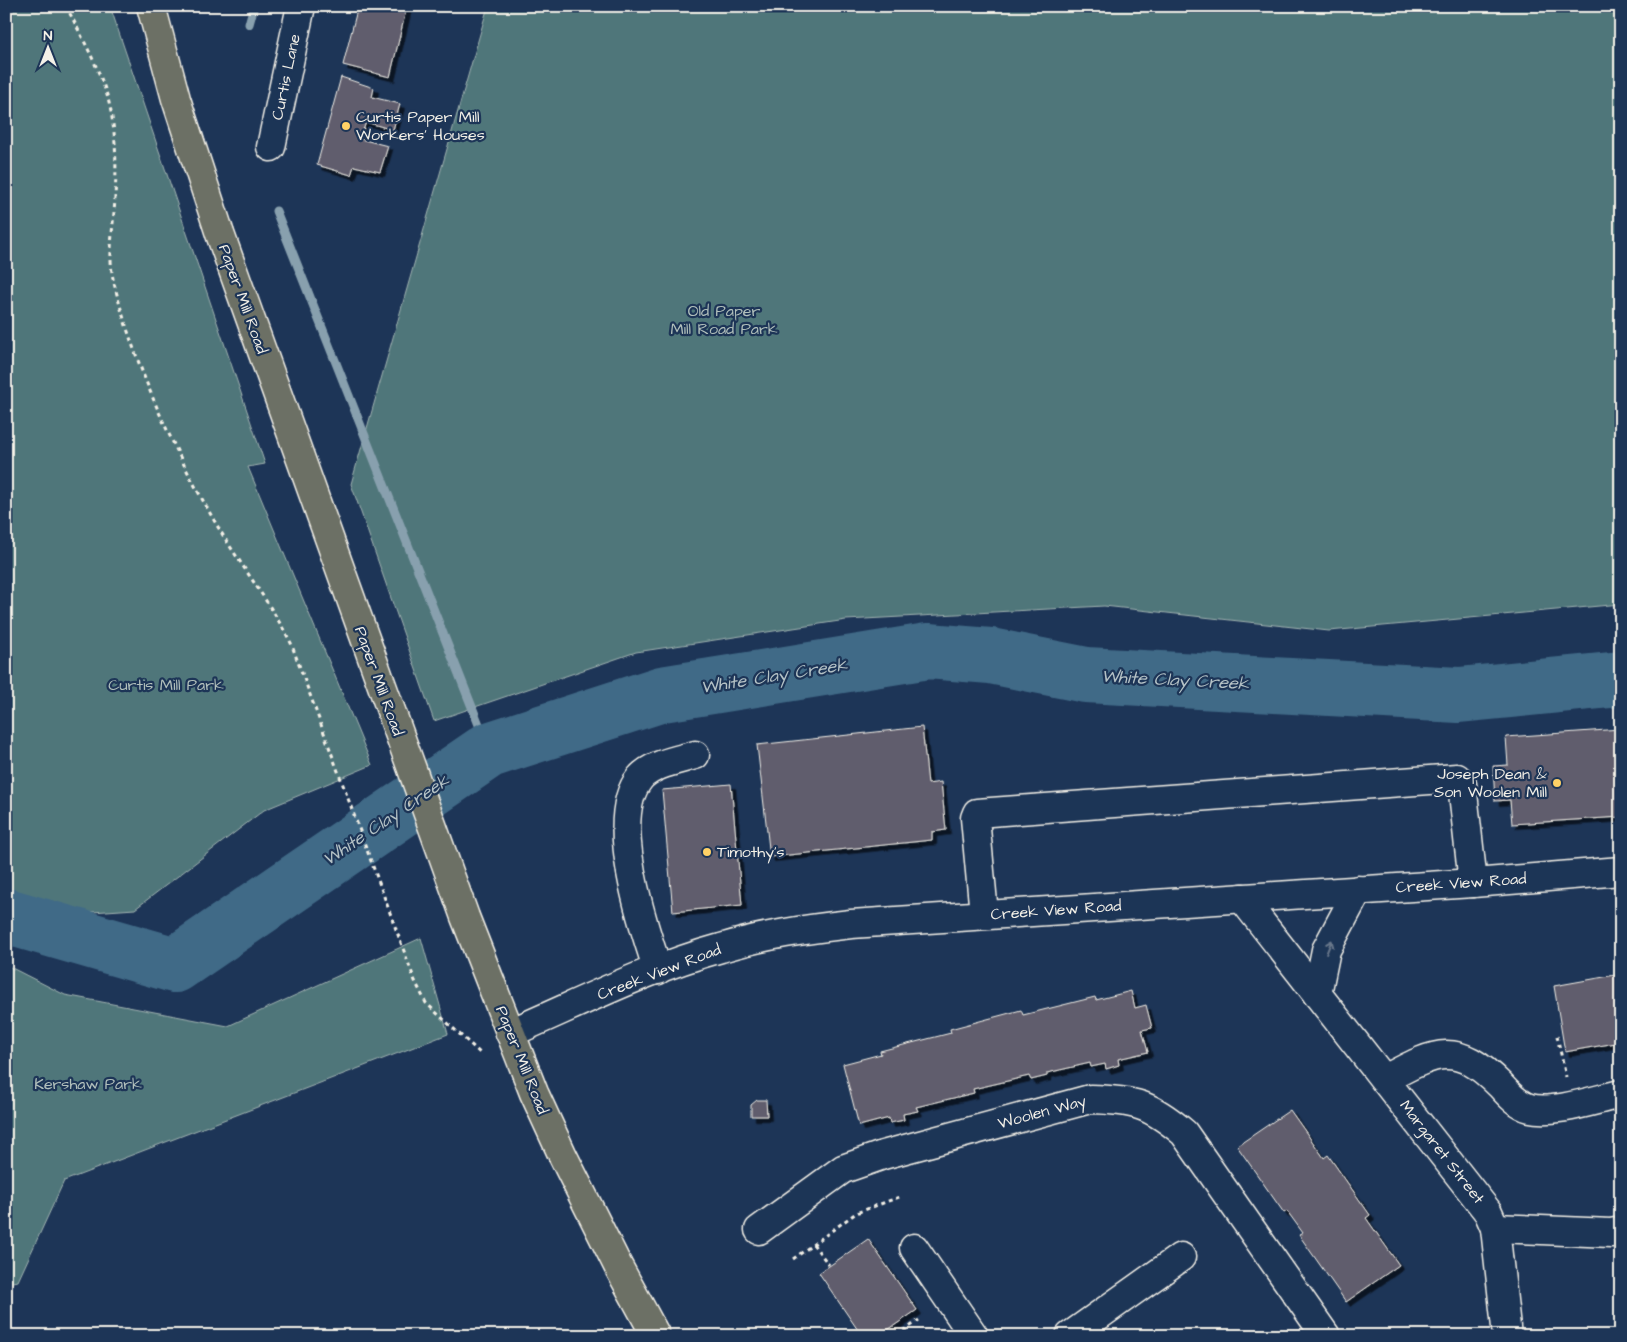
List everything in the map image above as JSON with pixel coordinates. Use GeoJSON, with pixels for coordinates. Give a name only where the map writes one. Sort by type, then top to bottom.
{"type":"FeatureCollection","features":[{"type":"Feature","properties":{"kind":"main road","name":"Paper Mill Road"},"geometry":{"type":"LineString","coordinates":[[151,6],[176,100],[205,190],[465,917],[534,1093],[590,1212],[656,1336]]}},
{"type":"Feature","properties":{"kind":"street","name":"Curtis Lane"},"geometry":{"type":"LineString","coordinates":[[271,147],[301,6]]}},
{"type":"Feature","properties":{"kind":"street"},"geometry":{"type":"LineString","coordinates":[[658,970],[640,916],[628,858],[627,812],[632,792],[640,777],[655,767],[695,754]]}},
{"type":"Feature","properties":{"kind":"street"},"geometry":{"type":"LineString","coordinates":[[984,914],[975,818],[977,814],[1457,778],[1462,784],[1473,883]]}},
{"type":"Feature","properties":{"kind":"street","name":"Creek View Road"},"geometry":{"type":"LineString","coordinates":[[510,1033],[658,970],[722,947],[801,930],[851,924],[984,914],[1473,883],[1621,871]]}},
{"type":"Feature","properties":{"kind":"street"},"geometry":{"type":"LineString","coordinates":[[1317,994],[1326,950],[1358,890]]}},
{"type":"Feature","properties":{"kind":"street","name":"Margaret Street"},"geometry":{"type":"LineString","coordinates":[[1242,898],[1488,1212],[1495,1228],[1507,1336]]}},
{"type":"Feature","properties":{"kind":"street"},"geometry":{"type":"LineString","coordinates":[[1385,1079],[1423,1058],[1446,1053],[1465,1058],[1484,1069],[1512,1098],[1530,1108],[1551,1108],[1621,1094]]}},
{"type":"Feature","properties":{"kind":"street","name":"Woolen Way"},"geometry":{"type":"LineString","coordinates":[[759,1230],[843,1169],[883,1155],[1090,1099],[1114,1099],[1138,1104],[1160,1113],[1184,1133],[1326,1336]]}},
{"type":"Feature","properties":{"kind":"street"},"geometry":{"type":"LineString","coordinates":[[1495,1228],[1611,1233],[1621,1231]]}},
{"type":"Feature","properties":{"kind":"street"},"geometry":{"type":"LineString","coordinates":[[914,1248],[974,1336]]}},
{"type":"Feature","properties":{"kind":"street"},"geometry":{"type":"LineString","coordinates":[[1070,1336],[1181,1257]]}},
{"type":"Feature","properties":{"kind":"path"},"geometry":{"type":"LineString","coordinates":[[66,6],[92,56],[107,97],[115,146],[115,197],[111,245],[114,281],[133,345],[157,408],[189,474],[242,568],[278,620],[291,643],[401,945],[426,1003],[481,1054]]}},
{"type":"Feature","properties":{"kind":"path"},"geometry":{"type":"LineString","coordinates":[[1558,1036],[1572,1104]]}},
{"type":"Feature","properties":{"kind":"path"},"geometry":{"type":"LineString","coordinates":[[793,1259],[856,1213],[902,1196]]}},
{"type":"Feature","properties":{"kind":"path"},"geometry":{"type":"LineString","coordinates":[[813,1244],[829,1265]]}},
{"type":"Feature","properties":{"kind":"path"},"geometry":{"type":"LineString","coordinates":[[897,1336],[919,1320]]}},
{"type":"Feature","properties":{"kind":"path"},"geometry":{"type":"LineString","coordinates":[[887,1330],[891,1336]]}},
{"type":"Feature","properties":{"kind":"green space","name":"Curtis Mill Park"},"geometry":{"type":"Polygon","coordinates":[[[6,6],[110,6],[265,464],[248,467],[372,765],[264,810],[135,909],[6,918],[6,6]]]}},
{"type":"Feature","properties":{"kind":"green space","name":"Old Paper Mill Road Park"},"geometry":{"type":"Polygon","coordinates":[[[488,6],[1621,6],[1621,604],[1329,631],[1104,606],[846,620],[636,652],[434,721],[351,484],[488,6]]]}},
{"type":"Feature","properties":{"kind":"green space","name":"Kershaw Park"},"geometry":{"type":"Polygon","coordinates":[[[421,938],[448,1034],[64,1181],[18,1281],[6,1283],[6,965],[65,995],[228,1026],[421,938]]]}},
{"type":"Feature","properties":{"kind":"building","name":"Curtis Paper Mill Workers' Houses"},"geometry":{"type":"Polygon","coordinates":[[[358,6],[407,6],[390,77],[343,65],[358,6]]]}},
{"type":"Feature","properties":{"kind":"building","name":"Curtis Paper Mill Workers' Houses"},"geometry":{"type":"Polygon","coordinates":[[[341,77],[374,88],[372,97],[400,104],[393,130],[366,122],[360,139],[388,146],[380,172],[354,166],[351,175],[317,165],[341,77]]]}},
{"type":"Feature","properties":{"kind":"building"},"geometry":{"type":"Polygon","coordinates":[[[922,727],[928,784],[941,782],[946,830],[932,832],[932,840],[770,857],[757,745],[922,727]]]}},
{"type":"Feature","properties":{"kind":"building","name":"Joseph Dean & Son Woolen Mill"},"geometry":{"type":"Polygon","coordinates":[[[1621,729],[1621,817],[1512,824],[1510,800],[1495,801],[1493,766],[1508,765],[1506,737],[1621,729]]]}},
{"type":"Feature","properties":{"kind":"building"},"geometry":{"type":"Polygon","coordinates":[[[731,784],[742,905],[673,912],[662,790],[731,784]]]}},
{"type":"Feature","properties":{"kind":"building"},"geometry":{"type":"Polygon","coordinates":[[[1621,974],[1621,1042],[1565,1052],[1554,986],[1621,974]]]}},
{"type":"Feature","properties":{"kind":"building"},"geometry":{"type":"Polygon","coordinates":[[[1131,991],[1135,1008],[1146,1005],[1152,1028],[1142,1030],[1148,1052],[1118,1059],[1119,1065],[1106,1069],[1105,1064],[1091,1067],[1090,1063],[1047,1073],[1047,1076],[1031,1080],[1029,1076],[973,1089],[974,1093],[916,1107],[918,1111],[903,1114],[904,1120],[890,1123],[889,1118],[859,1126],[843,1064],[881,1054],[880,1051],[951,1033],[950,1029],[1021,1010],[1023,1015],[1095,997],[1096,1000],[1131,991]]]}},
{"type":"Feature","properties":{"kind":"building"},"geometry":{"type":"Polygon","coordinates":[[[757,1100],[766,1100],[767,1116],[751,1116],[751,1105],[757,1100]]]}},
{"type":"Feature","properties":{"kind":"building"},"geometry":{"type":"Polygon","coordinates":[[[1290,1110],[1324,1158],[1328,1155],[1370,1215],[1366,1218],[1399,1265],[1346,1302],[1299,1235],[1303,1233],[1287,1211],[1284,1213],[1237,1146],[1290,1110]]]}},
{"type":"Feature","properties":{"kind":"building"},"geometry":{"type":"Polygon","coordinates":[[[868,1239],[917,1310],[879,1336],[862,1336],[819,1273],[868,1239]]]}},
{"type":"Feature","properties":{"kind":"waterway"},"geometry":{"type":"LineString","coordinates":[[249,24],[254,6]]}},
{"type":"Feature","properties":{"kind":"waterway"},"geometry":{"type":"LineString","coordinates":[[276,211],[489,750]]}},
{"type":"Feature","properties":{"kind":"waterway","name":"White Clay Creek"},"geometry":{"type":"LineString","coordinates":[[6,916],[175,965],[489,750],[662,694],[928,651],[991,656],[1086,675],[1459,695],[1621,679]]}},
{"type":"Feature","properties":{"kind":"place","name":"Curtis Paper Mill Workers' Houses"},"geometry":{"type":"Point","coordinates":[346,126]}},
{"type":"Feature","properties":{"kind":"place","name":"Joseph Dean & Son Woolen Mill"},"geometry":{"type":"Point","coordinates":[1557,783]}},
{"type":"Feature","properties":{"kind":"place","name":"Timothy's"},"geometry":{"type":"Point","coordinates":[707,852]}}]}
